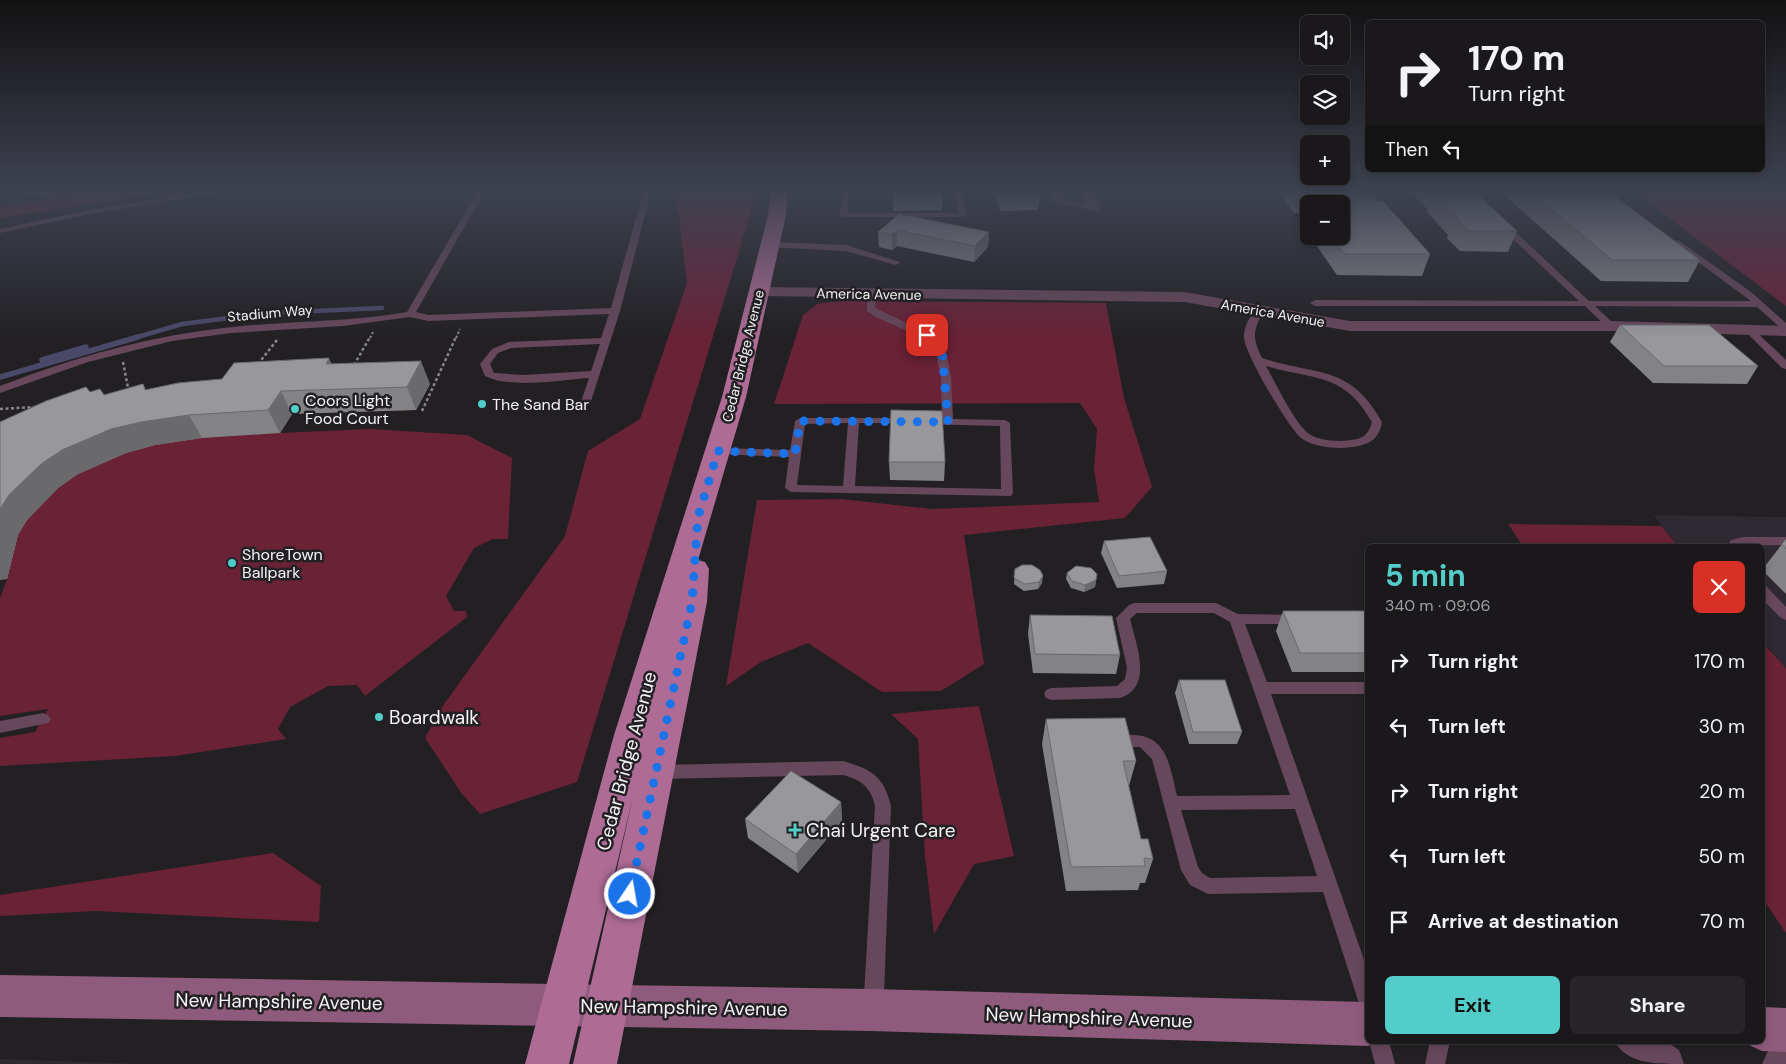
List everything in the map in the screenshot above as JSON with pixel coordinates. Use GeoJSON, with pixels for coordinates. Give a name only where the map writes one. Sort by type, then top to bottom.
{"type":"FeatureCollection","features":[{"type":"Feature","properties":{"kind":"main road","name":"Cedar Bridge Avenue"},"geometry":{"type":"LineString","coordinates":[[547,1064],[562,1005],[639,772],[692,602],[698,517],[742,366],[771,242]]}},
{"type":"Feature","properties":{"kind":"main road","name":"Cedar Bridge Avenue"},"geometry":{"type":"LineString","coordinates":[[594,1064],[606,1006],[639,772]]}},
{"type":"Feature","properties":{"kind":"main road","name":"New Hampshire Avenue"},"geometry":{"type":"LineString","coordinates":[[0,996],[870,1010],[1365,1024]]}},
{"type":"Feature","properties":{"kind":"main road"},"geometry":{"type":"LineString","coordinates":[[1765,1030],[1786,1030]]}},
{"type":"Feature","properties":{"kind":"street","name":"America Avenue"},"geometry":{"type":"LineString","coordinates":[[760,292],[1184,297],[1350,326],[1611,326],[1749,330],[1786,329]]}},
{"type":"Feature","properties":{"kind":"street"},"geometry":{"type":"LineString","coordinates":[[1637,1044],[1665,1064]]}},
{"type":"Feature","properties":{"kind":"street"},"geometry":{"type":"LineString","coordinates":[[1781,1064],[1786,1053]]}},
{"type":"Feature","properties":{"kind":"lane"},"geometry":{"type":"LineString","coordinates":[[452,242],[410,314],[428,318],[614,311]]}},
{"type":"Feature","properties":{"kind":"lane"},"geometry":{"type":"LineString","coordinates":[[587,399],[633,242]]}},
{"type":"Feature","properties":{"kind":"lane"},"geometry":{"type":"LineString","coordinates":[[794,242],[846,248],[896,262]]}},
{"type":"Feature","properties":{"kind":"lane"},"geometry":{"type":"LineString","coordinates":[[1521,242],[1611,326]]}},
{"type":"Feature","properties":{"kind":"lane"},"geometry":{"type":"LineString","coordinates":[[1674,242],[1759,304],[1786,329]]}},
{"type":"Feature","properties":{"kind":"lane"},"geometry":{"type":"LineString","coordinates":[[872,294],[870,309],[879,315],[939,341],[946,377],[948,422]]}},
{"type":"Feature","properties":{"kind":"lane"},"geometry":{"type":"LineString","coordinates":[[1315,303],[1759,304]]}},
{"type":"Feature","properties":{"kind":"lane"},"geometry":{"type":"LineString","coordinates":[[1258,310],[1249,330],[1249,341],[1259,360],[1295,426],[1306,436],[1321,441],[1347,444],[1360,443],[1373,435],[1377,422],[1361,396],[1346,384],[1323,374],[1274,366],[1259,360]]}},
{"type":"Feature","properties":{"kind":"lane","name":"Stadium Way"},"geometry":{"type":"LineString","coordinates":[[0,390],[80,360],[184,336],[288,325],[380,320],[410,314]]}},
{"type":"Feature","properties":{"kind":"lane"},"geometry":{"type":"LineString","coordinates":[[1749,330],[1786,366]]}},
{"type":"Feature","properties":{"kind":"lane"},"geometry":{"type":"LineString","coordinates":[[595,374],[505,378],[491,375],[487,372],[485,364],[494,351],[509,345],[605,341]]}},
{"type":"Feature","properties":{"kind":"lane"},"geometry":{"type":"LineString","coordinates":[[848,490],[854,420]]}},
{"type":"Feature","properties":{"kind":"lane"},"geometry":{"type":"LineString","coordinates":[[800,421],[948,422],[1005,423],[1007,493],[792,488],[800,421]]}},
{"type":"Feature","properties":{"kind":"lane"},"geometry":{"type":"LineString","coordinates":[[718,451],[795,454]]}},
{"type":"Feature","properties":{"kind":"lane"},"geometry":{"type":"LineString","coordinates":[[1734,544],[1744,541],[1786,541]]}},
{"type":"Feature","properties":{"kind":"lane"},"geometry":{"type":"LineString","coordinates":[[1765,593],[1786,615]]}},
{"type":"Feature","properties":{"kind":"lane"},"geometry":{"type":"LineString","coordinates":[[1051,694],[1120,692],[1132,681],[1134,668],[1123,618],[1134,608],[1216,608],[1236,619],[1311,619]]}},
{"type":"Feature","properties":{"kind":"lane"},"geometry":{"type":"LineString","coordinates":[[1236,619],[1262,688],[1365,991]]}},
{"type":"Feature","properties":{"kind":"lane"},"geometry":{"type":"LineString","coordinates":[[1262,688],[1365,688]]}},
{"type":"Feature","properties":{"kind":"lane"},"geometry":{"type":"LineString","coordinates":[[0,727],[43,719]]}},
{"type":"Feature","properties":{"kind":"lane"},"geometry":{"type":"LineString","coordinates":[[1096,740],[1144,741],[1159,756],[1190,870],[1196,879],[1208,886],[1329,884]]}},
{"type":"Feature","properties":{"kind":"lane"},"geometry":{"type":"LineString","coordinates":[[639,772],[843,768],[859,772],[870,779],[881,793],[883,806],[874,995],[870,1010]]}},
{"type":"Feature","properties":{"kind":"lane"},"geometry":{"type":"LineString","coordinates":[[1171,804],[1300,802]]}},
{"type":"Feature","properties":{"kind":"lane"},"geometry":{"type":"LineString","coordinates":[[1380,1044],[1385,1064]]}},
{"type":"Feature","properties":{"kind":"lane"},"geometry":{"type":"LineString","coordinates":[[1435,1064],[1439,1044]]}},
{"type":"Feature","properties":{"kind":"path"},"geometry":{"type":"LineString","coordinates":[[422,411],[466,317]]}},
{"type":"Feature","properties":{"kind":"path"},"geometry":{"type":"LineString","coordinates":[[351,370],[380,320]]}},
{"type":"Feature","properties":{"kind":"path"},"geometry":{"type":"LineString","coordinates":[[254,369],[288,325]]}},
{"type":"Feature","properties":{"kind":"path"},"geometry":{"type":"LineString","coordinates":[[121,349],[129,394]]}},
{"type":"Feature","properties":{"kind":"path"},"geometry":{"type":"LineString","coordinates":[[0,409],[37,407]]}},
{"type":"Feature","properties":{"kind":"shaded area"},"geometry":{"type":"Polygon","coordinates":[[[682,242],[742,242],[577,782],[480,814],[462,794],[425,738],[442,707],[565,536],[588,451],[640,419],[687,283],[682,242]]]}},
{"type":"Feature","properties":{"kind":"shaded area"},"geometry":{"type":"Polygon","coordinates":[[[1701,242],[1786,242],[1786,306],[1701,242]]]}},
{"type":"Feature","properties":{"kind":"shaded area"},"geometry":{"type":"Polygon","coordinates":[[[842,301],[1106,303],[1124,398],[1152,487],[1125,518],[964,535],[984,664],[941,691],[882,692],[808,643],[761,662],[726,686],[757,500],[841,499],[932,509],[1099,502],[1094,469],[1097,429],[1080,403],[774,404],[803,315],[817,304],[842,301]]]}},
{"type":"Feature","properties":{"kind":"shaded area","name":"ShoreTown Ballpark"},"geometry":{"type":"Polygon","coordinates":[[[430,384],[416,410],[292,414],[280,433],[370,429],[467,435],[512,458],[508,539],[493,539],[474,548],[446,596],[454,611],[466,611],[467,617],[365,696],[357,685],[328,686],[290,707],[278,729],[286,739],[175,756],[0,766],[0,738],[35,732],[48,709],[0,716],[0,598],[7,579],[0,580],[0,455],[336,387],[430,384]]]}},
{"type":"Feature","properties":{"kind":"shaded area"},"geometry":{"type":"Polygon","coordinates":[[[1654,515],[1786,517],[1786,668],[1765,644],[1765,544],[1676,544],[1654,515]]]}},
{"type":"Feature","properties":{"kind":"shaded area"},"geometry":{"type":"Polygon","coordinates":[[[1508,524],[1661,526],[1676,544],[1522,544],[1508,524]]]}},
{"type":"Feature","properties":{"kind":"shaded area"},"geometry":{"type":"Polygon","coordinates":[[[1765,645],[1786,668],[1786,933],[1765,902],[1765,645]]]}},
{"type":"Feature","properties":{"kind":"shaded area"},"geometry":{"type":"Polygon","coordinates":[[[979,706],[1014,856],[974,864],[934,934],[925,856],[918,739],[891,714],[979,706]]]}},
{"type":"Feature","properties":{"kind":"shaded area"},"geometry":{"type":"Polygon","coordinates":[[[273,853],[321,886],[319,922],[96,911],[0,916],[0,895],[273,853]]]}},
{"type":"Feature","properties":{"kind":"shaded area"},"geometry":{"type":"Polygon","coordinates":[[[0,1059],[144,1064],[0,1064],[0,1059]]]}},
{"type":"Feature","properties":{"kind":"building"},"geometry":{"type":"Polygon","coordinates":[[[954,242],[979,242],[975,246],[954,242]]]}},
{"type":"Feature","properties":{"kind":"building"},"geometry":{"type":"Polygon","coordinates":[[[1350,242],[1419,242],[1430,254],[1344,254],[1337,245],[1350,245],[1350,242]]]}},
{"type":"Feature","properties":{"kind":"building"},"geometry":{"type":"Polygon","coordinates":[[[1590,242],[1675,242],[1700,260],[1612,260],[1590,242]]]}},
{"type":"Feature","properties":{"kind":"building"},"geometry":{"type":"Polygon","coordinates":[[[1620,325],[1709,325],[1758,366],[1664,366],[1620,325]]]}},
{"type":"Feature","properties":{"kind":"building"},"geometry":{"type":"Polygon","coordinates":[[[329,358],[326,364],[421,361],[407,387],[281,391],[268,410],[189,415],[141,422],[111,429],[62,450],[41,464],[9,495],[0,509],[0,422],[46,401],[86,387],[90,392],[100,389],[104,395],[143,384],[145,390],[178,383],[222,379],[234,363],[329,358]]]}},
{"type":"Feature","properties":{"kind":"building"},"geometry":{"type":"Polygon","coordinates":[[[891,410],[942,411],[945,462],[889,462],[891,410]]]}},
{"type":"Feature","properties":{"kind":"building"},"geometry":{"type":"Polygon","coordinates":[[[1150,537],[1167,571],[1119,576],[1104,541],[1150,537]]]}},
{"type":"Feature","properties":{"kind":"building"},"geometry":{"type":"Polygon","coordinates":[[[1786,539],[1786,549],[1782,544],[1786,539]]]}},
{"type":"Feature","properties":{"kind":"building"},"geometry":{"type":"Polygon","coordinates":[[[1022,565],[1032,565],[1040,570],[1043,576],[1039,582],[1025,584],[1014,578],[1015,569],[1022,565]]]}},
{"type":"Feature","properties":{"kind":"building"},"geometry":{"type":"Polygon","coordinates":[[[1076,566],[1091,568],[1097,574],[1096,580],[1085,585],[1072,581],[1067,573],[1076,566]]]}},
{"type":"Feature","properties":{"kind":"building"},"geometry":{"type":"Polygon","coordinates":[[[1283,611],[1365,611],[1365,653],[1300,653],[1283,611]]]}},
{"type":"Feature","properties":{"kind":"building"},"geometry":{"type":"Polygon","coordinates":[[[1030,615],[1112,616],[1120,655],[1035,654],[1030,615]]]}},
{"type":"Feature","properties":{"kind":"building"},"geometry":{"type":"Polygon","coordinates":[[[1179,680],[1225,680],[1242,732],[1193,732],[1179,680]]]}},
{"type":"Feature","properties":{"kind":"building"},"geometry":{"type":"Polygon","coordinates":[[[1125,718],[1136,761],[1123,761],[1141,839],[1148,839],[1153,859],[1144,858],[1145,866],[1071,867],[1046,719],[1125,718]]]}},
{"type":"Feature","properties":{"kind":"building"},"geometry":{"type":"Polygon","coordinates":[[[791,771],[841,802],[796,854],[745,819],[791,771]]]}},
{"type":"Feature","properties":{"kind":"waterway"},"geometry":{"type":"LineString","coordinates":[[134,338],[182,324],[268,313],[382,308]]}},
{"type":"Feature","properties":{"kind":"waterway"},"geometry":{"type":"LineString","coordinates":[[0,377],[138,337]]}},
{"type":"Feature","properties":{"kind":"waterway"},"geometry":{"type":"LineString","coordinates":[[42,360],[86,347]]}},
{"type":"Feature","properties":{"kind":"place","name":"The Sand Bar"},"geometry":{"type":"Point","coordinates":[482,404]}},
{"type":"Feature","properties":{"kind":"place","name":"Coors Light Food Court"},"geometry":{"type":"Point","coordinates":[295,409]}},
{"type":"Feature","properties":{"kind":"place","name":"ShoreTown Ballpark"},"geometry":{"type":"Point","coordinates":[232,563]}},
{"type":"Feature","properties":{"kind":"place","name":"Boardwalk"},"geometry":{"type":"Point","coordinates":[379,717]}},
{"type":"Feature","properties":{"kind":"place","name":"Chai Urgent Care"},"geometry":{"type":"Point","coordinates":[795,830]}},
{"type":"Feature","properties":{"kind":"route"},"geometry":{"type":"LineString","coordinates":[[630,894],[692,602],[698,517],[718,451],[795,454],[800,421],[948,422],[946,377],[942,350],[939,341],[927,335]]}}]}
